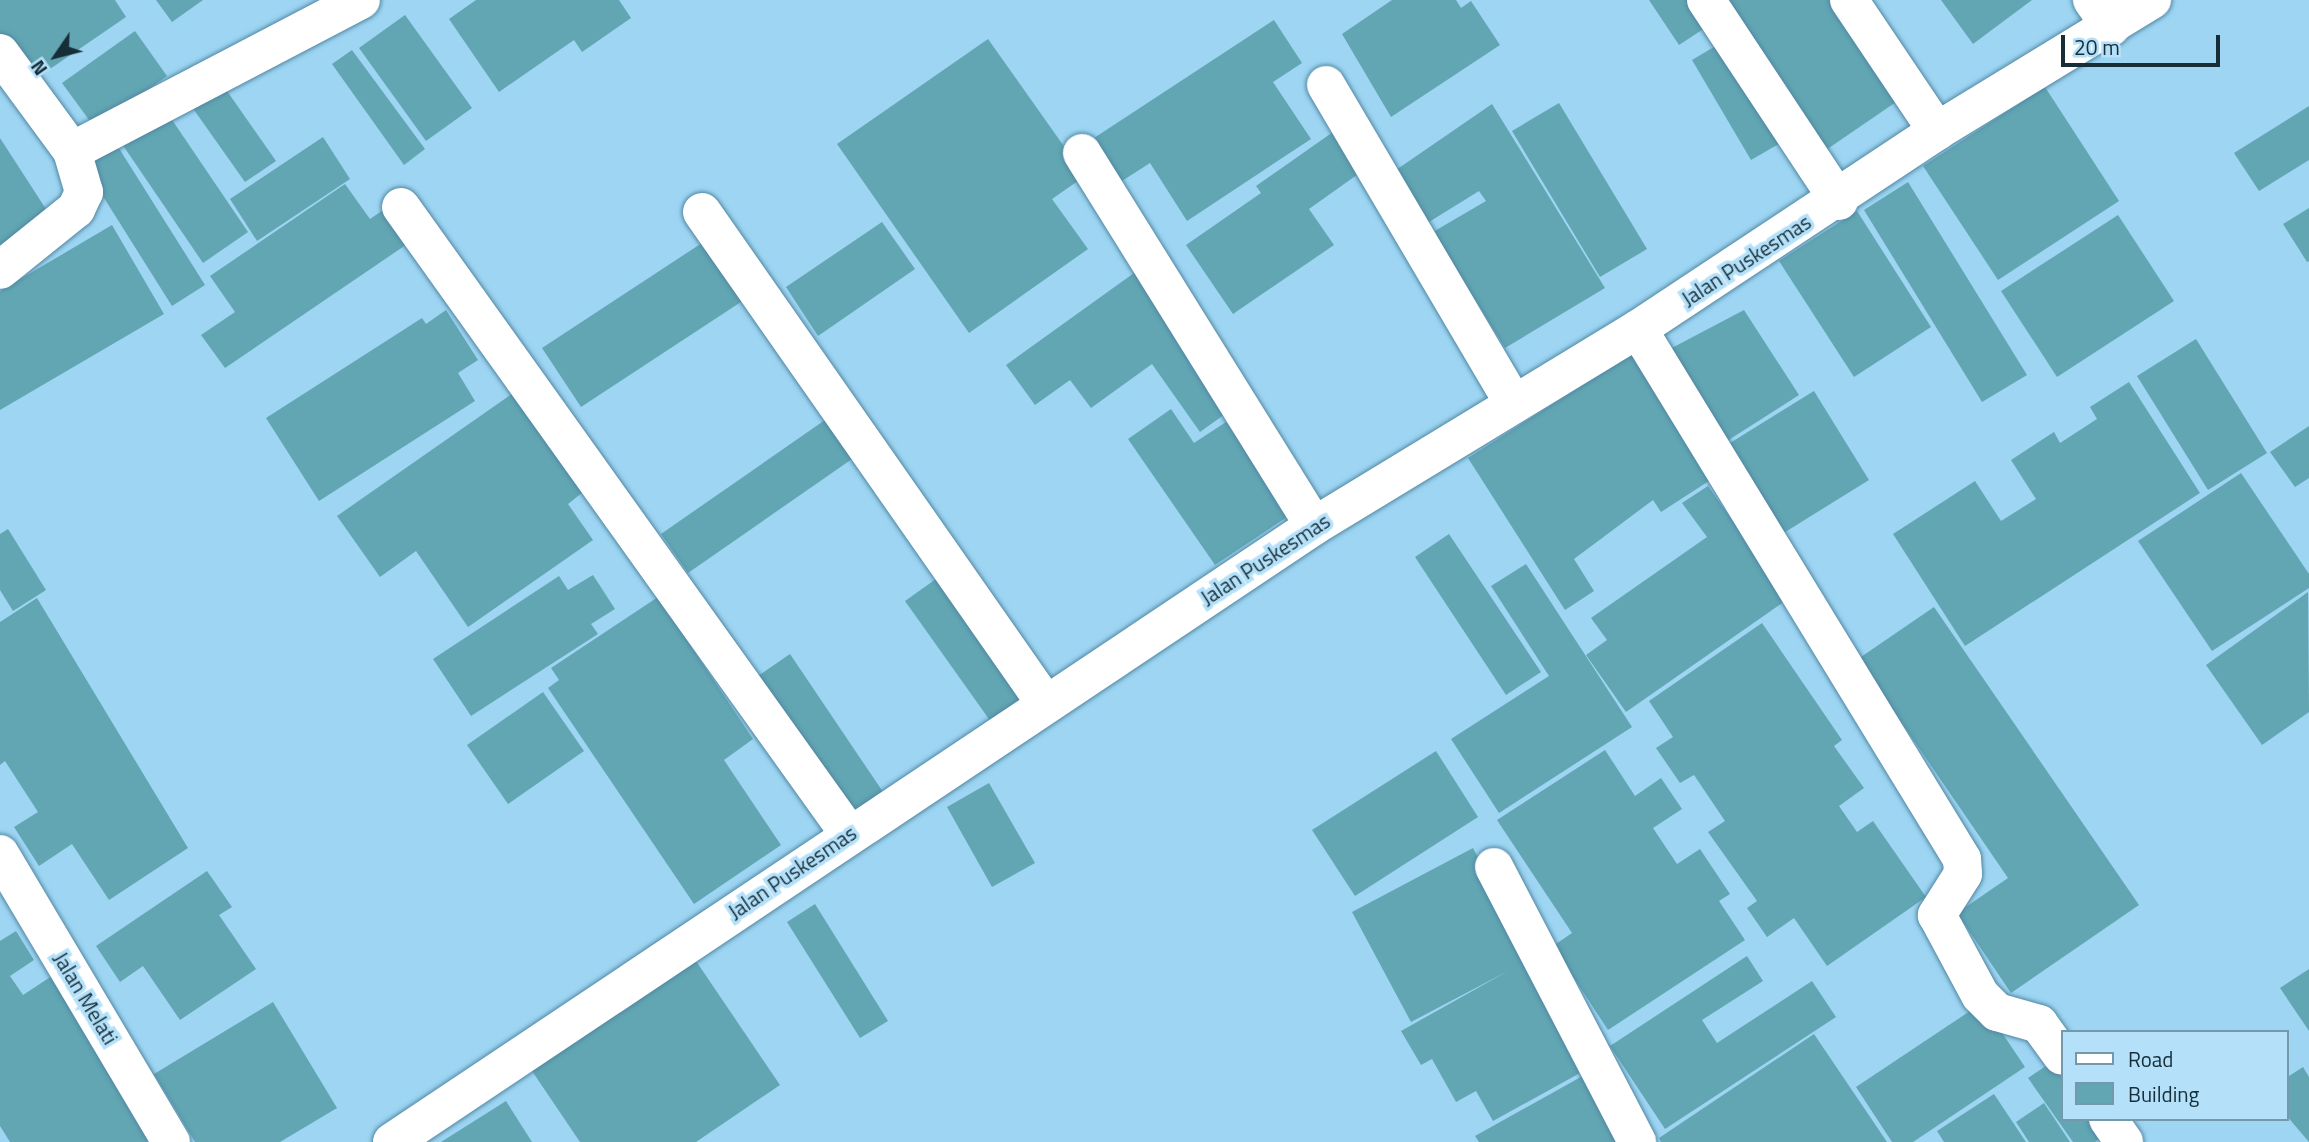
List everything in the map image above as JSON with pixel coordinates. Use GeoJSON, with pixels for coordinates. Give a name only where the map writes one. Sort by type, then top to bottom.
{"type":"FeatureCollection","features":[{"type":"Feature","properties":{"kind":"street"},"geometry":{"type":"LineString","coordinates":[[72,151],[361,0]]}},
{"type":"Feature","properties":{"kind":"street"},"geometry":{"type":"LineString","coordinates":[[1706,0],[1839,201]]}},
{"type":"Feature","properties":{"kind":"street"},"geometry":{"type":"LineString","coordinates":[[1849,0],[1937,131]]}},
{"type":"Feature","properties":{"kind":"street","name":"Jalan Puskesmas"},"geometry":{"type":"LineString","coordinates":[[400,1140],[849,834],[1314,526],[1638,329],[1839,201],[2101,14],[2152,0]]}},
{"type":"Feature","properties":{"kind":"street"},"geometry":{"type":"LineString","coordinates":[[0,53],[72,151],[83,200],[0,270]]}},
{"type":"Feature","properties":{"kind":"street"},"geometry":{"type":"LineString","coordinates":[[1326,85],[1514,404]]}},
{"type":"Feature","properties":{"kind":"street"},"geometry":{"type":"LineString","coordinates":[[1082,153],[1314,526]]}},
{"type":"Feature","properties":{"kind":"street"},"geometry":{"type":"LineString","coordinates":[[401,207],[849,834]]}},
{"type":"Feature","properties":{"kind":"street"},"geometry":{"type":"LineString","coordinates":[[702,212],[1045,704]]}},
{"type":"Feature","properties":{"kind":"street"},"geometry":{"type":"LineString","coordinates":[[1638,329],[1962,859],[1963,874],[1937,915],[1980,995],[1997,1012],[2039,1024],[2060,1053]]}},
{"type":"Feature","properties":{"kind":"street","name":"Jalan Melati"},"geometry":{"type":"LineString","coordinates":[[0,854],[171,1142]]}},
{"type":"Feature","properties":{"kind":"street"},"geometry":{"type":"LineString","coordinates":[[1494,867],[1637,1142]]}},
{"type":"Feature","properties":{"kind":"street"},"geometry":{"type":"LineString","coordinates":[[2109,1121],[2124,1142]]}},
{"type":"Feature","properties":{"kind":"building"},"geometry":{"type":"Polygon","coordinates":[[[0,0],[115,0],[126,17],[31,82],[0,36],[0,0]]]}},
{"type":"Feature","properties":{"kind":"building"},"geometry":{"type":"Polygon","coordinates":[[[156,0],[203,0],[172,22],[156,0]]]}},
{"type":"Feature","properties":{"kind":"building"},"geometry":{"type":"Polygon","coordinates":[[[476,0],[619,0],[631,18],[582,52],[574,40],[499,92],[449,19],[476,0]]]}},
{"type":"Feature","properties":{"kind":"building"},"geometry":{"type":"Polygon","coordinates":[[[1392,0],[1456,0],[1461,8],[1471,1],[1500,45],[1391,117],[1342,34],[1392,0]]]}},
{"type":"Feature","properties":{"kind":"building"},"geometry":{"type":"Polygon","coordinates":[[[1649,0],[1695,0],[1711,24],[1679,45],[1649,0]]]}},
{"type":"Feature","properties":{"kind":"building"},"geometry":{"type":"Polygon","coordinates":[[[1720,0],[1831,0],[1899,100],[1823,152],[1720,0]]]}},
{"type":"Feature","properties":{"kind":"building"},"geometry":{"type":"Polygon","coordinates":[[[1941,0],[2032,0],[1973,44],[1941,0]]]}},
{"type":"Feature","properties":{"kind":"building"},"geometry":{"type":"Polygon","coordinates":[[[405,15],[472,108],[426,141],[359,48],[405,15]]]}},
{"type":"Feature","properties":{"kind":"building"},"geometry":{"type":"Polygon","coordinates":[[[1274,20],[1302,63],[1273,82],[1311,139],[1187,221],[1150,163],[1122,181],[1094,138],[1274,20]]]}},
{"type":"Feature","properties":{"kind":"building"},"geometry":{"type":"Polygon","coordinates":[[[135,31],[167,76],[95,128],[62,83],[135,31]]]}},
{"type":"Feature","properties":{"kind":"building"},"geometry":{"type":"Polygon","coordinates":[[[988,39],[1085,176],[1052,199],[1088,249],[969,333],[837,144],[988,39]]]}},
{"type":"Feature","properties":{"kind":"building"},"geometry":{"type":"Polygon","coordinates":[[[1724,41],[1784,141],[1751,160],[1692,60],[1724,41]]]}},
{"type":"Feature","properties":{"kind":"building"},"geometry":{"type":"Polygon","coordinates":[[[352,50],[425,149],[404,165],[332,64],[352,50]]]}},
{"type":"Feature","properties":{"kind":"building"},"geometry":{"type":"Polygon","coordinates":[[[218,78],[276,161],[245,182],[187,100],[218,78]]]}},
{"type":"Feature","properties":{"kind":"building"},"geometry":{"type":"Polygon","coordinates":[[[2045,87],[2119,201],[1998,280],[1923,166],[2045,87]]]}},
{"type":"Feature","properties":{"kind":"building"},"geometry":{"type":"Polygon","coordinates":[[[1559,103],[1647,249],[1600,277],[1512,131],[1559,103]]]}},
{"type":"Feature","properties":{"kind":"building"},"geometry":{"type":"Polygon","coordinates":[[[1492,104],[1605,288],[1505,348],[1433,232],[1486,201],[1479,191],[1429,222],[1396,170],[1492,104]]]}},
{"type":"Feature","properties":{"kind":"building"},"geometry":{"type":"Polygon","coordinates":[[[2309,106],[2309,160],[2259,191],[2234,153],[2309,106]]]}},
{"type":"Feature","properties":{"kind":"building"},"geometry":{"type":"Polygon","coordinates":[[[164,108],[248,232],[203,263],[118,138],[164,108]]]}},
{"type":"Feature","properties":{"kind":"building"},"geometry":{"type":"Polygon","coordinates":[[[1333,132],[1361,172],[1309,209],[1334,245],[1233,314],[1186,245],[1261,193],[1256,186],[1333,132]]]}},
{"type":"Feature","properties":{"kind":"building"},"geometry":{"type":"Polygon","coordinates":[[[323,137],[350,179],[257,241],[230,199],[323,137]]]}},
{"type":"Feature","properties":{"kind":"building"},"geometry":{"type":"Polygon","coordinates":[[[0,138],[53,220],[0,254],[0,138]]]}},
{"type":"Feature","properties":{"kind":"building"},"geometry":{"type":"Polygon","coordinates":[[[115,142],[205,285],[172,306],[82,163],[115,142]]]}},
{"type":"Feature","properties":{"kind":"building"},"geometry":{"type":"Polygon","coordinates":[[[1908,182],[2027,375],[1982,402],[1864,210],[1908,182]]]}},
{"type":"Feature","properties":{"kind":"building"},"geometry":{"type":"Polygon","coordinates":[[[345,184],[370,219],[392,204],[416,238],[225,368],[201,335],[235,312],[210,276],[345,184]]]}},
{"type":"Feature","properties":{"kind":"building"},"geometry":{"type":"Polygon","coordinates":[[[2309,208],[2309,261],[2307,262],[2283,224],[2309,208]]]}},
{"type":"Feature","properties":{"kind":"building"},"geometry":{"type":"Polygon","coordinates":[[[1857,211],[1931,327],[1854,377],[1779,261],[1857,211]]]}},
{"type":"Feature","properties":{"kind":"building"},"geometry":{"type":"Polygon","coordinates":[[[2118,215],[2174,301],[2057,377],[2001,291],[2118,215]]]}},
{"type":"Feature","properties":{"kind":"building"},"geometry":{"type":"Polygon","coordinates":[[[882,222],[915,269],[818,336],[786,287],[882,222]]]}},
{"type":"Feature","properties":{"kind":"building"},"geometry":{"type":"Polygon","coordinates":[[[112,225],[164,314],[0,410],[0,291],[112,225]]]}},
{"type":"Feature","properties":{"kind":"building"},"geometry":{"type":"Polygon","coordinates":[[[708,239],[747,298],[581,407],[542,348],[708,239]]]}},
{"type":"Feature","properties":{"kind":"building"},"geometry":{"type":"Polygon","coordinates":[[[1134,273],[1232,409],[1200,432],[1152,364],[1091,408],[1070,380],[1035,405],[1006,365],[1134,273]]]}},
{"type":"Feature","properties":{"kind":"building"},"geometry":{"type":"Polygon","coordinates":[[[446,310],[478,360],[458,373],[475,401],[319,501],[266,418],[422,318],[426,324],[446,310]]]}},
{"type":"Feature","properties":{"kind":"building"},"geometry":{"type":"Polygon","coordinates":[[[1744,310],[1799,395],[1727,441],[1668,350],[1744,310]]]}},
{"type":"Feature","properties":{"kind":"building"},"geometry":{"type":"Polygon","coordinates":[[[2196,339],[2267,453],[2208,490],[2137,376],[2196,339]]]}},
{"type":"Feature","properties":{"kind":"building"},"geometry":{"type":"Polygon","coordinates":[[[1628,348],[1712,479],[1661,512],[1653,500],[1574,559],[1594,591],[1565,610],[1468,458],[1581,386],[1577,380],[1628,348]]]}},
{"type":"Feature","properties":{"kind":"building"},"geometry":{"type":"Polygon","coordinates":[[[2129,382],[2200,493],[1965,646],[1893,534],[1975,481],[2001,521],[2036,499],[2011,460],[2054,432],[2060,443],[2097,419],[2090,407],[2129,382]]]}},
{"type":"Feature","properties":{"kind":"building"},"geometry":{"type":"Polygon","coordinates":[[[519,389],[583,492],[568,504],[593,540],[468,627],[416,551],[380,577],[337,516],[519,389]]]}},
{"type":"Feature","properties":{"kind":"building"},"geometry":{"type":"Polygon","coordinates":[[[1814,391],[1869,480],[1777,537],[1722,448],[1814,391]]]}},
{"type":"Feature","properties":{"kind":"building"},"geometry":{"type":"Polygon","coordinates":[[[1171,409],[1194,443],[1226,422],[1290,515],[1215,565],[1128,439],[1171,409]]]}},
{"type":"Feature","properties":{"kind":"building"},"geometry":{"type":"Polygon","coordinates":[[[825,420],[852,459],[688,573],[661,534],[825,420]]]}},
{"type":"Feature","properties":{"kind":"building"},"geometry":{"type":"Polygon","coordinates":[[[2309,426],[2309,478],[2295,487],[2270,452],[2309,426]]]}},
{"type":"Feature","properties":{"kind":"building"},"geometry":{"type":"Polygon","coordinates":[[[2241,473],[2309,574],[2309,588],[2212,651],[2138,541],[2241,473]]]}},
{"type":"Feature","properties":{"kind":"building"},"geometry":{"type":"Polygon","coordinates":[[[1708,486],[1788,599],[1626,712],[1586,655],[1607,640],[1591,618],[1707,537],[1682,503],[1708,486]]]}},
{"type":"Feature","properties":{"kind":"building"},"geometry":{"type":"Polygon","coordinates":[[[8,529],[46,590],[13,611],[0,590],[0,534],[8,529]]]}},
{"type":"Feature","properties":{"kind":"building"},"geometry":{"type":"Polygon","coordinates":[[[1449,534],[1541,672],[1506,695],[1415,557],[1449,534]]]}},
{"type":"Feature","properties":{"kind":"building"},"geometry":{"type":"Polygon","coordinates":[[[1526,564],[1632,727],[1499,813],[1451,739],[1549,676],[1491,586],[1526,564]]]}},
{"type":"Feature","properties":{"kind":"building"},"geometry":{"type":"Polygon","coordinates":[[[943,574],[1028,696],[991,722],[905,601],[943,574]]]}},
{"type":"Feature","properties":{"kind":"building"},"geometry":{"type":"Polygon","coordinates":[[[593,575],[615,609],[591,624],[598,634],[471,716],[433,659],[559,576],[568,590],[593,575]]]}},
{"type":"Feature","properties":{"kind":"building"},"geometry":{"type":"Polygon","coordinates":[[[2308,592],[2309,712],[2262,745],[2206,665],[2308,592]]]}},
{"type":"Feature","properties":{"kind":"building"},"geometry":{"type":"Polygon","coordinates":[[[658,597],[753,739],[724,760],[781,845],[694,904],[548,688],[559,680],[551,668],[658,597]]]}},
{"type":"Feature","properties":{"kind":"building"},"geometry":{"type":"Polygon","coordinates":[[[37,598],[188,848],[109,900],[72,844],[39,866],[14,827],[38,812],[5,761],[0,765],[0,622],[37,598]]]}},
{"type":"Feature","properties":{"kind":"building"},"geometry":{"type":"Polygon","coordinates":[[[1934,607],[2139,905],[2011,993],[1957,913],[2008,878],[1858,659],[1934,607]]]}},
{"type":"Feature","properties":{"kind":"building"},"geometry":{"type":"Polygon","coordinates":[[[1762,623],[1842,740],[1834,746],[1864,788],[1839,806],[1857,832],[1873,821],[1926,897],[1827,966],[1794,918],[1767,937],[1747,908],[1757,901],[1708,832],[1725,821],[1694,775],[1680,783],[1656,748],[1673,737],[1649,701],[1762,623]]]}},
{"type":"Feature","properties":{"kind":"building"},"geometry":{"type":"Polygon","coordinates":[[[790,654],[883,792],[851,813],[758,676],[790,654]]]}},
{"type":"Feature","properties":{"kind":"building"},"geometry":{"type":"Polygon","coordinates":[[[543,692],[584,751],[508,804],[467,745],[543,692]]]}},
{"type":"Feature","properties":{"kind":"building"},"geometry":{"type":"Polygon","coordinates":[[[1605,750],[1635,796],[1661,778],[1682,809],[1653,828],[1677,864],[1700,849],[1730,894],[1719,901],[1745,940],[1608,1030],[1553,946],[1572,933],[1497,820],[1605,750]]]}},
{"type":"Feature","properties":{"kind":"building"},"geometry":{"type":"Polygon","coordinates":[[[1436,751],[1478,817],[1355,896],[1312,830],[1436,751]]]}},
{"type":"Feature","properties":{"kind":"building"},"geometry":{"type":"Polygon","coordinates":[[[989,783],[1035,863],[992,887],[947,807],[989,783]]]}},
{"type":"Feature","properties":{"kind":"building"},"geometry":{"type":"Polygon","coordinates":[[[1473,848],[1589,1068],[1493,1121],[1476,1091],[1456,1102],[1432,1059],[1421,1065],[1401,1031],[1508,971],[1411,1022],[1352,912],[1473,848]]]}},
{"type":"Feature","properties":{"kind":"building"},"geometry":{"type":"Polygon","coordinates":[[[207,871],[232,907],[219,915],[256,969],[180,1020],[143,966],[120,982],[96,946],[207,871]]]}},
{"type":"Feature","properties":{"kind":"building"},"geometry":{"type":"Polygon","coordinates":[[[815,904],[888,1021],[860,1038],[787,922],[815,904]]]}},
{"type":"Feature","properties":{"kind":"building"},"geometry":{"type":"Polygon","coordinates":[[[16,931],[34,960],[10,976],[23,995],[55,974],[156,1136],[146,1142],[10,1142],[0,1126],[0,941],[16,931]]]}},
{"type":"Feature","properties":{"kind":"building"},"geometry":{"type":"Polygon","coordinates":[[[1747,956],[1763,981],[1702,1020],[1717,1043],[1812,981],[1836,1017],[1665,1129],[1610,1046],[1747,956]]]}},
{"type":"Feature","properties":{"kind":"building"},"geometry":{"type":"Polygon","coordinates":[[[696,961],[780,1085],[696,1142],[580,1142],[532,1071],[696,961]]]}},
{"type":"Feature","properties":{"kind":"building"},"geometry":{"type":"Polygon","coordinates":[[[2309,969],[2309,1031],[2280,988],[2309,969]]]}},
{"type":"Feature","properties":{"kind":"building"},"geometry":{"type":"Polygon","coordinates":[[[273,1002],[337,1108],[280,1142],[195,1142],[154,1074],[273,1002]]]}},
{"type":"Feature","properties":{"kind":"building"},"geometry":{"type":"Polygon","coordinates":[[[1982,1003],[2025,1067],[1913,1142],[1892,1142],[1856,1087],[1982,1003]]]}},
{"type":"Feature","properties":{"kind":"building"},"geometry":{"type":"Polygon","coordinates":[[[1814,1034],[1887,1142],[1661,1142],[1659,1138],[1814,1034]]]}},
{"type":"Feature","properties":{"kind":"building"},"geometry":{"type":"Polygon","coordinates":[[[2060,1057],[2060,1121],[2105,1121],[2112,1130],[2095,1142],[2073,1142],[2028,1078],[2060,1057]]]}},
{"type":"Feature","properties":{"kind":"building"},"geometry":{"type":"Polygon","coordinates":[[[2303,1067],[2309,1077],[2309,1142],[2288,1117],[2288,1077],[2303,1067]]]}},
{"type":"Feature","properties":{"kind":"building"},"geometry":{"type":"Polygon","coordinates":[[[1588,1073],[1627,1142],[1479,1142],[1475,1136],[1588,1073]]]}},
{"type":"Feature","properties":{"kind":"building"},"geometry":{"type":"Polygon","coordinates":[[[1994,1094],[2026,1142],[1944,1142],[1937,1131],[1994,1094]]]}},
{"type":"Feature","properties":{"kind":"building"},"geometry":{"type":"Polygon","coordinates":[[[506,1101],[532,1142],[441,1142],[506,1101]]]}},
{"type":"Feature","properties":{"kind":"building"},"geometry":{"type":"Polygon","coordinates":[[[2044,1103],[2070,1142],[2029,1142],[2016,1122],[2044,1103]]]}}]}
